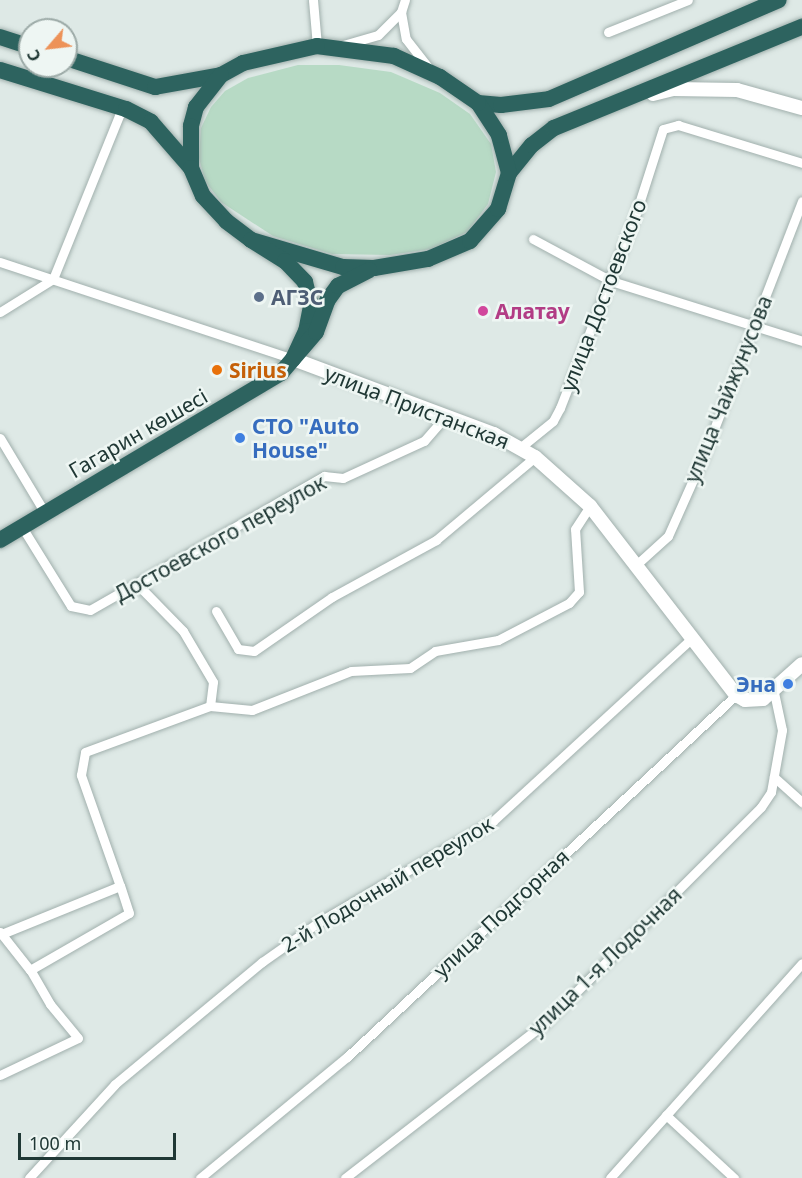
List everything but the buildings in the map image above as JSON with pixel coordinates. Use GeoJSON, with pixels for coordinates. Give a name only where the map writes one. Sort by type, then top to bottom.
{"type":"FeatureCollection","features":[{"type":"Feature","properties":{"kind":"highway"},"geometry":{"type":"LineString","coordinates":[[478,103],[501,105],[549,99],[779,0]]}},
{"type":"Feature","properties":{"kind":"highway"},"geometry":{"type":"LineString","coordinates":[[251,240],[332,265],[374,268],[428,259],[470,241],[498,209],[508,173],[532,145],[554,128],[802,27]]}},
{"type":"Feature","properties":{"kind":"highway"},"geometry":{"type":"LineString","coordinates":[[0,37],[18,43]]}},
{"type":"Feature","properties":{"kind":"highway"},"geometry":{"type":"LineString","coordinates":[[78,62],[155,87],[221,75],[243,63],[318,46],[341,46],[394,56],[440,77],[478,103],[499,135],[508,173]]}},
{"type":"Feature","properties":{"kind":"highway"},"geometry":{"type":"LineString","coordinates":[[0,70],[122,108],[152,122],[191,168],[203,196],[251,240],[297,269],[310,291],[306,331],[293,359]]}},
{"type":"Feature","properties":{"kind":"highway"},"geometry":{"type":"LineString","coordinates":[[191,168],[190,126],[196,107],[221,75]]}},
{"type":"Feature","properties":{"kind":"highway","name":"Гагарин көшесі"},"geometry":{"type":"LineString","coordinates":[[0,540],[252,393],[293,359],[316,332],[327,301],[338,286],[374,268]]}},
{"type":"Feature","properties":{"kind":"street"},"geometry":{"type":"LineString","coordinates":[[313,0],[318,46]]}},
{"type":"Feature","properties":{"kind":"street"},"geometry":{"type":"LineString","coordinates":[[341,46],[378,35],[401,12],[405,0]]}},
{"type":"Feature","properties":{"kind":"street"},"geometry":{"type":"LineString","coordinates":[[608,32],[688,0]]}},
{"type":"Feature","properties":{"kind":"street"},"geometry":{"type":"LineString","coordinates":[[401,12],[406,39],[440,77]]}},
{"type":"Feature","properties":{"kind":"street"},"geometry":{"type":"LineString","coordinates":[[604,106],[673,89],[726,89],[802,108]]}},
{"type":"Feature","properties":{"kind":"street"},"geometry":{"type":"LineString","coordinates":[[0,312],[53,279],[122,108]]}},
{"type":"Feature","properties":{"kind":"street","name":"улица Достоевского"},"geometry":{"type":"LineString","coordinates":[[521,447],[553,421],[560,408],[611,280],[663,129],[678,125],[802,163]]}},
{"type":"Feature","properties":{"kind":"street","name":"улица Чайжунусова"},"geometry":{"type":"LineString","coordinates":[[636,565],[668,536],[802,201]]}},
{"type":"Feature","properties":{"kind":"street"},"geometry":{"type":"LineString","coordinates":[[533,239],[611,280],[802,341]]}},
{"type":"Feature","properties":{"kind":"street","name":"улица Пристанская"},"geometry":{"type":"LineString","coordinates":[[0,262],[293,359],[446,416],[521,447],[536,457],[590,506],[736,695]]}},
{"type":"Feature","properties":{"kind":"street","name":"Достоевского переулок"},"geometry":{"type":"LineString","coordinates":[[22,527],[76,610],[90,610],[324,476],[343,478],[424,441],[446,416]]}},
{"type":"Feature","properties":{"kind":"street"},"geometry":{"type":"LineString","coordinates":[[0,438],[45,513]]}},
{"type":"Feature","properties":{"kind":"street"},"geometry":{"type":"LineString","coordinates":[[216,611],[238,650],[254,651],[332,597],[436,540],[536,457]]}},
{"type":"Feature","properties":{"kind":"street"},"geometry":{"type":"LineString","coordinates":[[30,970],[129,913],[81,775],[85,752],[210,706],[252,710],[351,671],[410,668],[435,651],[498,640],[559,608],[579,592],[575,529],[590,506]]}},
{"type":"Feature","properties":{"kind":"street"},"geometry":{"type":"LineString","coordinates":[[137,584],[183,631],[213,682],[210,706]]}},
{"type":"Feature","properties":{"kind":"street","name":"2-й Лодочный переулок"},"geometry":{"type":"LineString","coordinates":[[29,1178],[115,1084],[262,962],[319,922],[493,821],[692,638]]}},
{"type":"Feature","properties":{"kind":"street"},"geometry":{"type":"LineString","coordinates":[[736,695],[754,700],[774,693],[802,664]]}},
{"type":"Feature","properties":{"kind":"street","name":"улица 1-я Лодочная"},"geometry":{"type":"LineString","coordinates":[[345,1178],[545,1023],[761,807],[774,777],[782,718],[774,693]]}},
{"type":"Feature","properties":{"kind":"street","name":"улица Подгорная"},"geometry":{"type":"LineString","coordinates":[[200,1178],[347,1057],[736,695]]}},
{"type":"Feature","properties":{"kind":"street"},"geometry":{"type":"LineString","coordinates":[[774,777],[802,802]]}},
{"type":"Feature","properties":{"kind":"street"},"geometry":{"type":"LineString","coordinates":[[0,1075],[78,1038],[50,1004],[30,970],[2,933],[120,886]]}},
{"type":"Feature","properties":{"kind":"street"},"geometry":{"type":"LineString","coordinates":[[610,1178],[802,963]]}},
{"type":"Feature","properties":{"kind":"street"},"geometry":{"type":"LineString","coordinates":[[666,1115],[735,1178]]}},
{"type":"Feature","properties":{"kind":"green space"},"geometry":{"type":"Polygon","coordinates":[[[298,65],[339,65],[391,72],[440,93],[470,114],[491,144],[496,172],[488,204],[467,232],[431,249],[390,255],[332,254],[273,236],[221,202],[205,181],[199,158],[201,128],[211,107],[225,91],[248,78],[298,65]]]}},
{"type":"Feature","properties":{"kind":"place","name":"АГЗС"},"geometry":{"type":"Point","coordinates":[259,297]}},
{"type":"Feature","properties":{"kind":"place","name":"Алатау"},"geometry":{"type":"Point","coordinates":[483,311]}},
{"type":"Feature","properties":{"kind":"place","name":"Sirius"},"geometry":{"type":"Point","coordinates":[217,370]}},
{"type":"Feature","properties":{"kind":"place","name":"СТО \"Auto House\""},"geometry":{"type":"Point","coordinates":[240,438]}},
{"type":"Feature","properties":{"kind":"place","name":"Эна"},"geometry":{"type":"Point","coordinates":[788,684]}}]}
